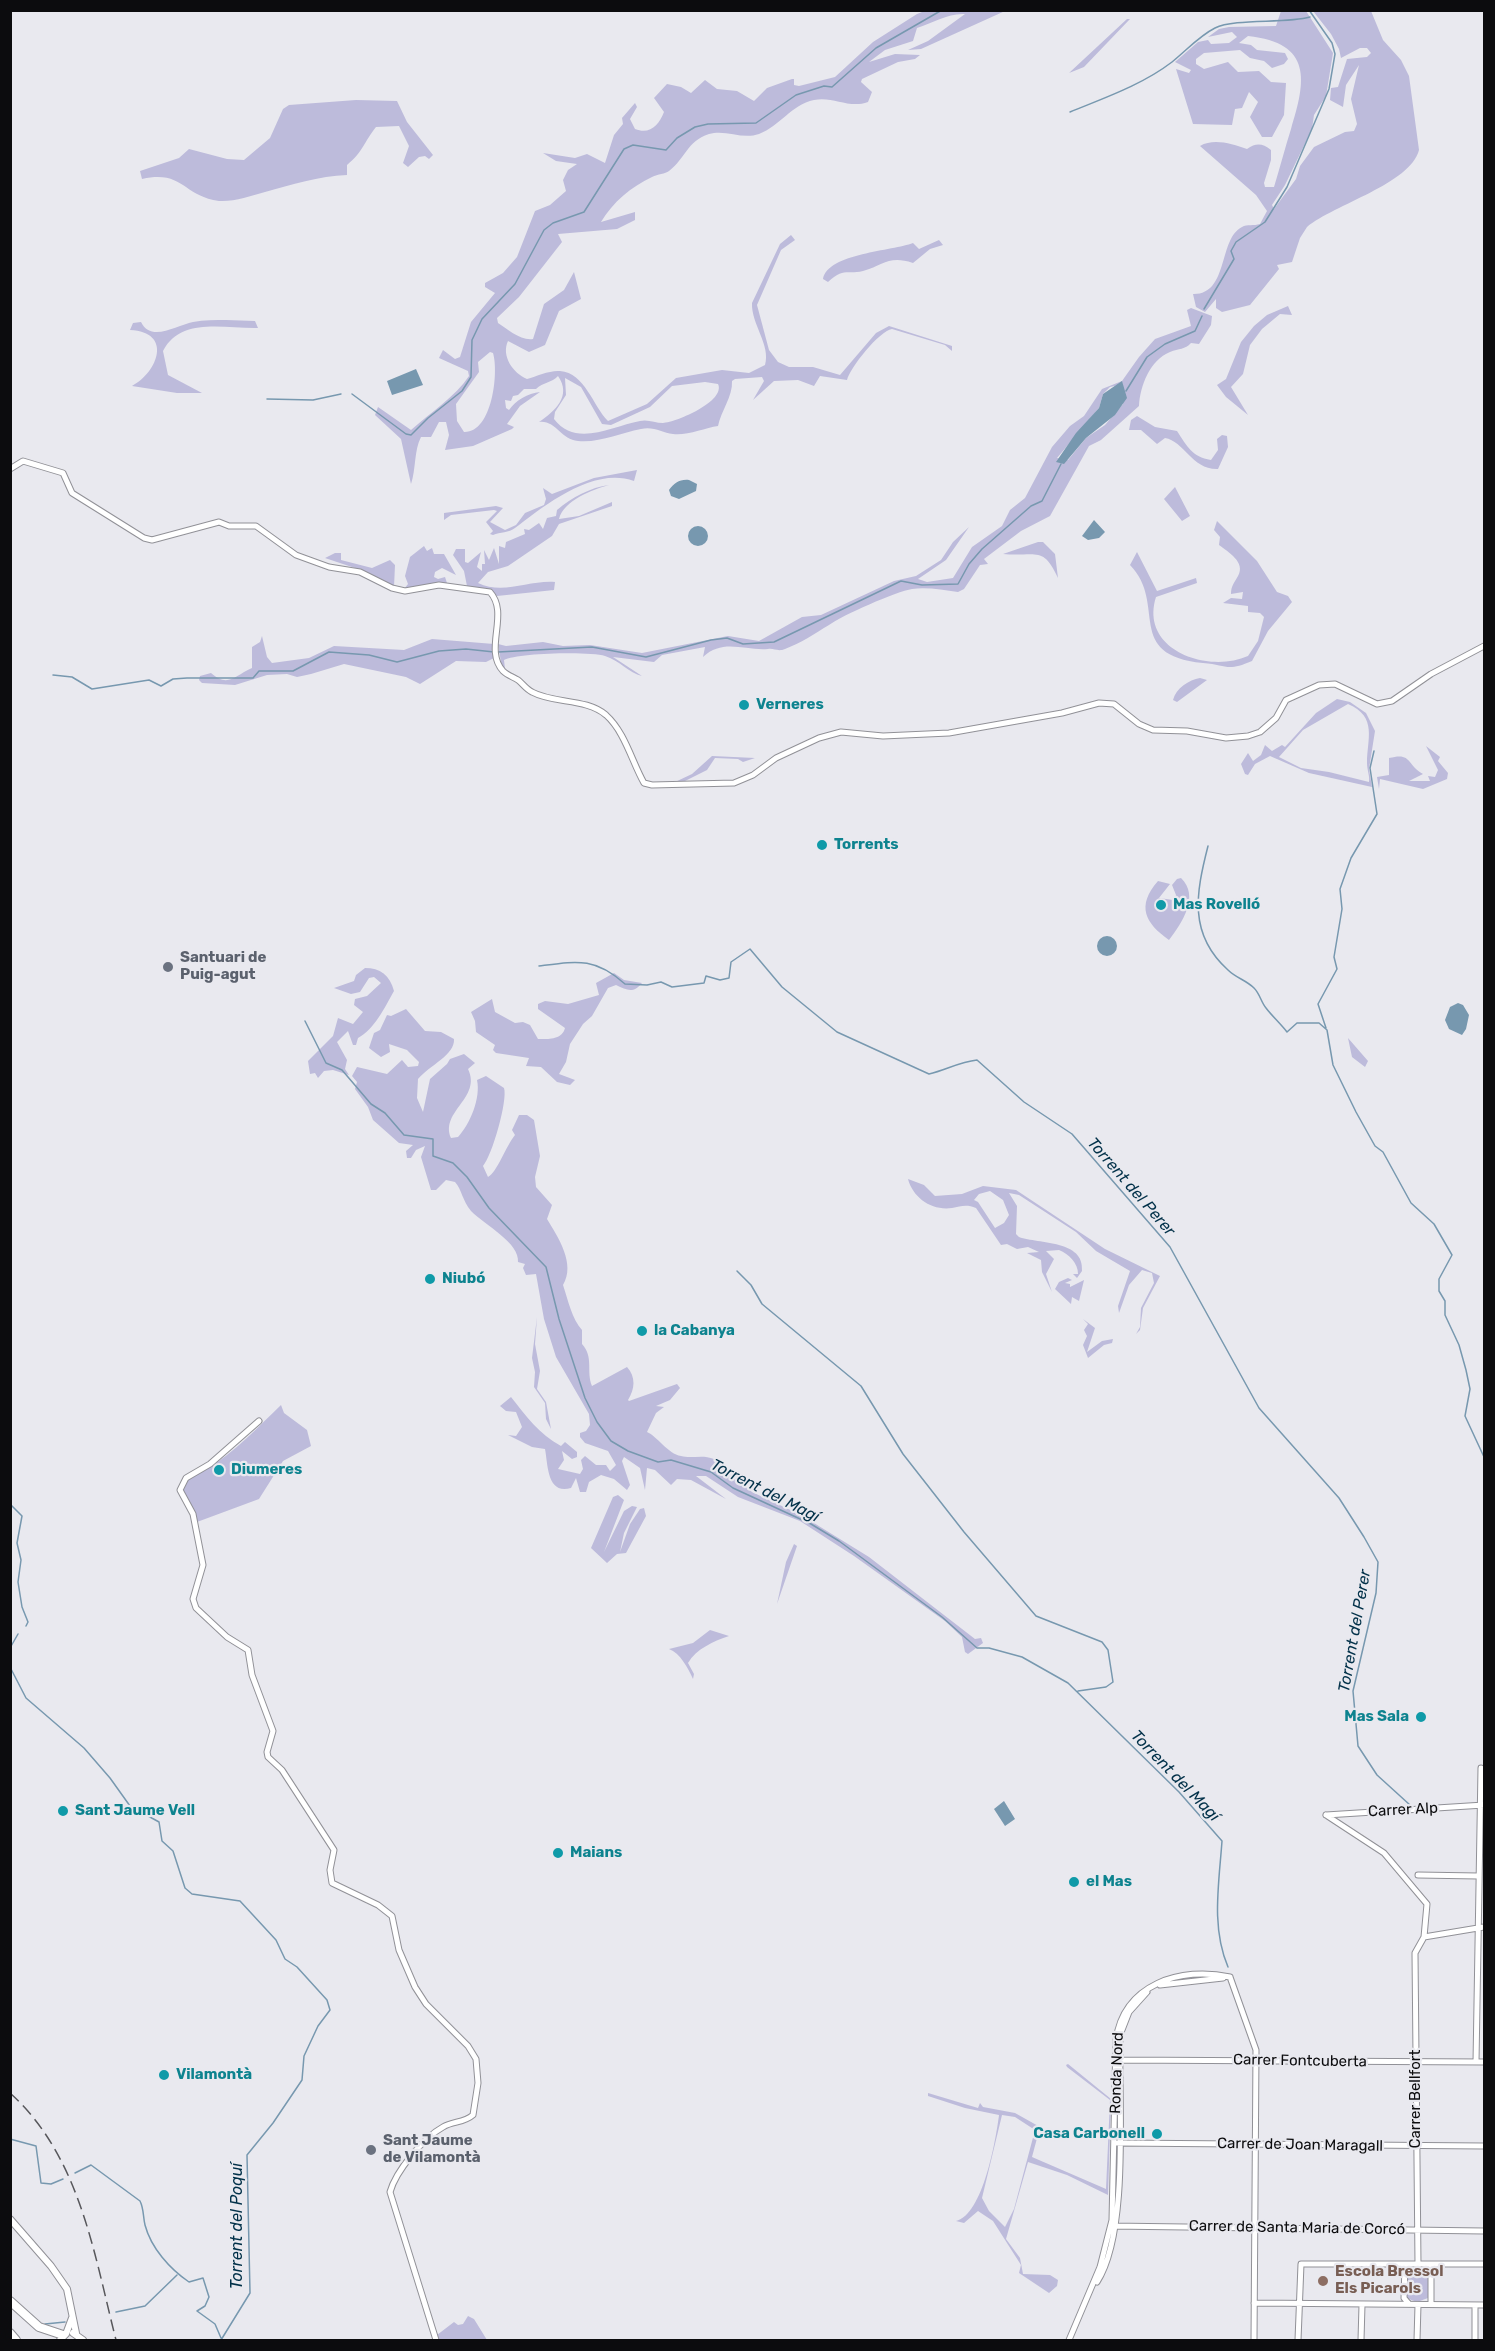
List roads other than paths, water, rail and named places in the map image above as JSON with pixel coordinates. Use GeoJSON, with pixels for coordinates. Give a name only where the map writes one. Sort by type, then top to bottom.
{"type":"FeatureCollection","features":[{"type":"Feature","properties":{"kind":"highway"},"geometry":{"type":"LineString","coordinates":[[10,2301],[39,2328],[61,2338]]}},
{"type":"Feature","properties":{"kind":"highway"},"geometry":{"type":"LineString","coordinates":[[11,2333],[16,2340]]}},
{"type":"Feature","properties":{"kind":"street"},"geometry":{"type":"LineString","coordinates":[[10,469],[23,461],[56,470],[66,477],[72,494],[144,538],[152,540],[219,522],[230,526],[244,524],[256,526],[296,555],[329,567],[360,572],[392,588],[405,591],[439,585],[490,592],[495,598],[499,618],[495,641],[498,664],[504,672],[530,692],[593,708],[607,716],[616,727],[644,783],[652,785],[734,783],[753,775],[776,758],[811,742],[841,732],[883,736],[949,733],[1062,713],[1099,703],[1114,704],[1139,724],[1153,730],[1187,731],[1226,738],[1248,736],[1260,732],[1276,718],[1286,700],[1319,685],[1335,684],[1377,704],[1392,701],[1431,674],[1485,646]]}},
{"type":"Feature","properties":{"kind":"street"},"geometry":{"type":"LineString","coordinates":[[260,1421],[210,1464],[186,1478],[180,1490],[193,1514],[202,1565],[194,1599],[196,1608],[227,1637],[248,1650],[252,1675],[273,1731],[267,1752],[268,1757],[282,1770],[334,1850],[330,1870],[332,1883],[378,1905],[392,1916],[399,1950],[415,1987],[426,2004],[468,2046],[476,2059],[478,2083],[473,2115],[466,2121],[445,2126],[431,2134],[395,2176],[390,2192],[436,2340]]}},
{"type":"Feature","properties":{"kind":"street"},"geometry":{"type":"LineString","coordinates":[[1476,2062],[1478,1876],[1483,1806],[1481,1768]]}},
{"type":"Feature","properties":{"kind":"street","name":"Carrer Alp"},"geometry":{"type":"LineString","coordinates":[[1326,1815],[1483,1806]]}},
{"type":"Feature","properties":{"kind":"street","name":"Carrer Bellfort"},"geometry":{"type":"LineString","coordinates":[[1326,1815],[1384,1852],[1427,1904],[1424,1937],[1415,1953],[1418,2264]]}},
{"type":"Feature","properties":{"kind":"street"},"geometry":{"type":"LineString","coordinates":[[1418,1875],[1478,1876]]}},
{"type":"Feature","properties":{"kind":"street"},"geometry":{"type":"LineString","coordinates":[[1424,1937],[1485,1927]]}},
{"type":"Feature","properties":{"kind":"street","name":"Ronda Nord"},"geometry":{"type":"LineString","coordinates":[[1070,2340],[1090,2293],[1100,2278],[1113,2226],[1120,2035],[1132,2006],[1144,1994],[1165,1983],[1230,1977],[1256,2050],[1257,2060]]}},
{"type":"Feature","properties":{"kind":"street","name":"Carrer Fontcuberta"},"geometry":{"type":"LineString","coordinates":[[1118,2060],[1485,2062]]}},
{"type":"Feature","properties":{"kind":"street"},"geometry":{"type":"LineString","coordinates":[[1254,2340],[1257,2060]]}},
{"type":"Feature","properties":{"kind":"street","name":"Carrer de Joan Maragall"},"geometry":{"type":"LineString","coordinates":[[1117,2143],[1485,2146]]}},
{"type":"Feature","properties":{"kind":"street"},"geometry":{"type":"LineString","coordinates":[[10,2219],[67,2289],[76,2333],[83,2340]]}},
{"type":"Feature","properties":{"kind":"street","name":"Carrer de Santa Maria de Corcó"},"geometry":{"type":"LineString","coordinates":[[1113,2226],[1485,2231]]}},
{"type":"Feature","properties":{"kind":"street"},"geometry":{"type":"LineString","coordinates":[[1298,2340],[1301,2264],[1485,2264]]}},
{"type":"Feature","properties":{"kind":"street"},"geometry":{"type":"LineString","coordinates":[[1405,2264],[1404,2298],[1409,2304]]}},
{"type":"Feature","properties":{"kind":"street"},"geometry":{"type":"LineString","coordinates":[[1431,2264],[1431,2304]]}},
{"type":"Feature","properties":{"kind":"street"},"geometry":{"type":"LineString","coordinates":[[1254,2303],[1485,2305]]}},
{"type":"Feature","properties":{"kind":"street"},"geometry":{"type":"LineString","coordinates":[[1361,2340],[1362,2305]]}},
{"type":"Feature","properties":{"kind":"street"},"geometry":{"type":"LineString","coordinates":[[1417,2340],[1418,2305]]}},
{"type":"Feature","properties":{"kind":"street"},"geometry":{"type":"LineString","coordinates":[[1475,2305],[1475,2340]]}},
{"type":"Feature","properties":{"kind":"street"},"geometry":{"type":"LineString","coordinates":[[61,2338],[73,2317]]}},
{"type":"Feature","properties":{"kind":"street"},"geometry":{"type":"LineString","coordinates":[[61,2338],[76,2333]]}},
{"type":"Feature","properties":{"kind":"waterway"},"geometry":{"type":"LineString","coordinates":[[352,394],[406,434],[411,435],[462,391],[471,377],[472,340],[482,319],[515,284],[544,230],[553,223],[584,212],[624,149],[633,145],[666,150],[677,138],[695,127],[708,124],[756,123],[796,95],[824,86],[832,87],[876,48],[942,10]]}},
{"type":"Feature","properties":{"kind":"waterway"},"geometry":{"type":"LineString","coordinates":[[1204,309],[1234,259],[1231,251],[1236,242],[1265,222],[1287,187],[1329,89],[1335,54],[1332,43],[1309,10]]}},
{"type":"Feature","properties":{"kind":"waterway"},"geometry":{"type":"LineString","coordinates":[[1070,112],[1148,78],[1215,28],[1235,23],[1310,17]]}},
{"type":"Feature","properties":{"kind":"waterway"},"geometry":{"type":"LineString","coordinates":[[1126,391],[1147,357],[1165,344],[1195,331],[1202,316]]}},
{"type":"Feature","properties":{"kind":"waterway"},"geometry":{"type":"LineString","coordinates":[[267,399],[313,400],[341,394]]}},
{"type":"Feature","properties":{"kind":"waterway"},"geometry":{"type":"LineString","coordinates":[[498,652],[592,647],[646,657],[727,638],[743,644],[774,642],[901,581],[922,585],[958,584],[969,564],[982,549],[1031,506],[1042,501],[1061,464]]}},
{"type":"Feature","properties":{"kind":"waterway"},"geometry":{"type":"LineString","coordinates":[[53,675],[72,677],[92,689],[149,680],[161,686],[173,679],[253,678],[259,671],[293,671],[329,652],[369,655],[397,662],[439,651],[466,649],[494,652]]}},
{"type":"Feature","properties":{"kind":"waterway"},"geometry":{"type":"LineString","coordinates":[[1326,1028],[1318,1004],[1337,969],[1334,957],[1342,909],[1340,889],[1351,858],[1377,814],[1370,768],[1374,751]]}},
{"type":"Feature","properties":{"kind":"waterway"},"geometry":{"type":"LineString","coordinates":[[1208,846],[1200,880],[1199,896],[1201,927],[1206,942],[1228,970],[1254,988],[1266,1008],[1287,1032],[1297,1023],[1319,1023],[1327,1030],[1333,1065],[1356,1112],[1375,1146],[1383,1152],[1411,1203],[1434,1224],[1452,1255],[1439,1279],[1439,1291],[1445,1301],[1445,1315],[1459,1345],[1470,1389],[1465,1416],[1484,1457]]}},
{"type":"Feature","properties":{"kind":"waterway","name":"Torrent del Perer"},"geometry":{"type":"LineString","coordinates":[[539,966],[585,963],[604,969],[625,984],[647,985],[661,982],[672,987],[704,983],[706,976],[720,980],[729,978],[731,962],[750,949],[782,987],[837,1032],[929,1074],[977,1060],[1024,1102],[1072,1134],[1170,1247],[1259,1408],[1339,1498],[1378,1562],[1376,1593],[1353,1691],[1358,1746],[1377,1775],[1410,1805]]}},
{"type":"Feature","properties":{"kind":"waterway","name":"Torrent del Magí"},"geometry":{"type":"LineString","coordinates":[[305,1021],[326,1063],[342,1070],[371,1104],[385,1113],[404,1135],[433,1139],[433,1156],[453,1163],[467,1177],[489,1208],[546,1267],[559,1319],[585,1398],[597,1422],[611,1441],[628,1451],[658,1462],[671,1460],[711,1472],[733,1488],[811,1524],[839,1541],[942,1617],[977,1648],[989,1648],[1022,1657],[1068,1683],[1179,1792],[1222,1841],[1218,1921],[1219,1936],[1228,1967]]}},
{"type":"Feature","properties":{"kind":"waterway"},"geometry":{"type":"LineString","coordinates":[[737,1271],[751,1285],[762,1304],[861,1386],[903,1454],[964,1532],[1036,1616],[1102,1642],[1108,1650],[1113,1682],[1106,1687],[1078,1691]]}},
{"type":"Feature","properties":{"kind":"waterway","name":"Torrent del Poquí"},"geometry":{"type":"LineString","coordinates":[[10,1504],[22,1516],[17,1543],[21,1560],[18,1582],[22,1607],[28,1622],[26,1626]]}},
{"type":"Feature","properties":{"kind":"waterway","name":"Torrent del Poquí"},"geometry":{"type":"LineString","coordinates":[[10,1648],[18,1634]]}},
{"type":"Feature","properties":{"kind":"waterway","name":"Torrent del Poquí"},"geometry":{"type":"LineString","coordinates":[[10,1667],[26,1698],[84,1748],[130,1806],[159,1822],[162,1841],[173,1851],[185,1888],[192,1894],[240,1901],[276,1940],[285,1959],[297,1967],[327,2000],[330,2010],[318,2026],[304,2056],[302,2080],[273,2123],[247,2155],[250,2293],[221,2340]]}},
{"type":"Feature","properties":{"kind":"waterway"},"geometry":{"type":"LineString","coordinates":[[10,2139],[36,2146],[41,2183],[51,2184],[63,2179]]}},
{"type":"Feature","properties":{"kind":"waterway"},"geometry":{"type":"LineString","coordinates":[[75,2173],[91,2165],[140,2201],[148,2234],[162,2257],[189,2282],[203,2278],[209,2297],[205,2306],[197,2311],[215,2324],[221,2338]]}},
{"type":"Feature","properties":{"kind":"waterway"},"geometry":{"type":"LineString","coordinates":[[116,2312],[145,2306],[177,2275]]}},
{"type":"Feature","properties":{"kind":"waterway"},"geometry":{"type":"LineString","coordinates":[[45,2324],[65,2322]]}},
{"type":"Feature","properties":{"kind":"railway"},"geometry":{"type":"LineString","coordinates":[[10,2093],[34,2118],[53,2146],[68,2176],[91,2241],[116,2340]]}},
{"type":"Feature","properties":{"kind":"place","name":"Verneres"},"geometry":{"type":"Point","coordinates":[744,705]}},
{"type":"Feature","properties":{"kind":"place","name":"Torrents"},"geometry":{"type":"Point","coordinates":[822,845]}},
{"type":"Feature","properties":{"kind":"place","name":"Mas Rovelló"},"geometry":{"type":"Point","coordinates":[1161,905]}},
{"type":"Feature","properties":{"kind":"place","name":"Santuari de Puig-agut"},"geometry":{"type":"Point","coordinates":[168,967]}},
{"type":"Feature","properties":{"kind":"place","name":"Niubó"},"geometry":{"type":"Point","coordinates":[430,1279]}},
{"type":"Feature","properties":{"kind":"place","name":"la Cabanya"},"geometry":{"type":"Point","coordinates":[642,1331]}},
{"type":"Feature","properties":{"kind":"place","name":"Diumeres"},"geometry":{"type":"Point","coordinates":[219,1470]}},
{"type":"Feature","properties":{"kind":"place","name":"Mas Sala"},"geometry":{"type":"Point","coordinates":[1421,1717]}},
{"type":"Feature","properties":{"kind":"place","name":"Sant Jaume Vell"},"geometry":{"type":"Point","coordinates":[63,1811]}},
{"type":"Feature","properties":{"kind":"place","name":"Maians"},"geometry":{"type":"Point","coordinates":[558,1853]}},
{"type":"Feature","properties":{"kind":"place","name":"el Mas"},"geometry":{"type":"Point","coordinates":[1074,1882]}},
{"type":"Feature","properties":{"kind":"place","name":"Vilamontà"},"geometry":{"type":"Point","coordinates":[164,2075]}},
{"type":"Feature","properties":{"kind":"place","name":"Casa Carbonell"},"geometry":{"type":"Point","coordinates":[1157,2134]}},
{"type":"Feature","properties":{"kind":"place","name":"Sant Jaume de Vilamontà"},"geometry":{"type":"Point","coordinates":[371,2150]}},
{"type":"Feature","properties":{"kind":"place","name":"Escola Bressol Els Picarols"},"geometry":{"type":"Point","coordinates":[1323,2281]}}]}
